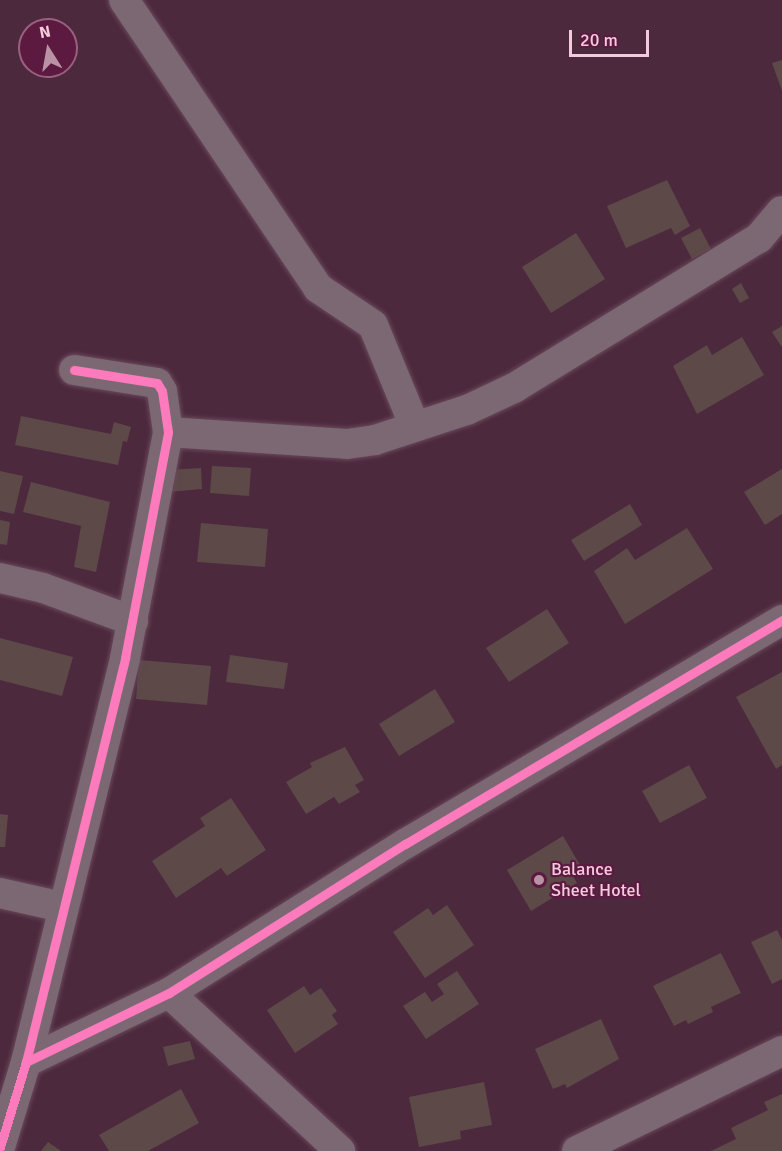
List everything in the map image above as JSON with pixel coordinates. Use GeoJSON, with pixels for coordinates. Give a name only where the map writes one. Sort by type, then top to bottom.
{"type":"FeatureCollection","features":[{"type":"Feature","properties":{"kind":"street"},"geometry":{"type":"LineString","coordinates":[[124,0],[318,288],[373,325],[415,427]]}},
{"type":"Feature","properties":{"kind":"street"},"geometry":{"type":"LineString","coordinates":[[168,432],[346,444],[375,440],[467,410],[514,388],[759,238],[782,211]]}},
{"type":"Feature","properties":{"kind":"street"},"geometry":{"type":"LineString","coordinates":[[0,1147],[26,1062],[133,621],[168,432],[162,391],[157,382],[74,370]]}},
{"type":"Feature","properties":{"kind":"street"},"geometry":{"type":"LineString","coordinates":[[0,578],[43,588],[133,621]]}},
{"type":"Feature","properties":{"kind":"street"},"geometry":{"type":"LineString","coordinates":[[26,1062],[169,993],[405,844],[782,620]]}},
{"type":"Feature","properties":{"kind":"street"},"geometry":{"type":"LineString","coordinates":[[0,893],[62,907]]}},
{"type":"Feature","properties":{"kind":"street"},"geometry":{"type":"LineString","coordinates":[[169,993],[340,1151]]}},
{"type":"Feature","properties":{"kind":"street"},"geometry":{"type":"LineString","coordinates":[[577,1151],[782,1052]]}},
{"type":"Feature","properties":{"kind":"building"},"geometry":{"type":"Polygon","coordinates":[[[782,60],[782,91],[772,63],[782,60]]]}},
{"type":"Feature","properties":{"kind":"building"},"geometry":{"type":"Polygon","coordinates":[[[667,180],[690,226],[675,235],[671,228],[626,248],[607,206],[667,180]]]}},
{"type":"Feature","properties":{"kind":"building"},"geometry":{"type":"Polygon","coordinates":[[[700,228],[711,249],[692,259],[681,238],[700,228]]]}},
{"type":"Feature","properties":{"kind":"building"},"geometry":{"type":"Polygon","coordinates":[[[576,233],[605,279],[551,313],[522,267],[576,233]]]}},
{"type":"Feature","properties":{"kind":"building"},"geometry":{"type":"Polygon","coordinates":[[[741,283],[749,298],[740,303],[732,289],[741,283]]]}},
{"type":"Feature","properties":{"kind":"building"},"geometry":{"type":"Polygon","coordinates":[[[782,326],[782,346],[781,346],[772,332],[782,326]]]}},
{"type":"Feature","properties":{"kind":"building"},"geometry":{"type":"Polygon","coordinates":[[[742,337],[764,375],[697,414],[673,366],[707,345],[712,355],[742,337]]]}},
{"type":"Feature","properties":{"kind":"building"},"geometry":{"type":"Polygon","coordinates":[[[21,416],[111,434],[114,422],[131,427],[127,442],[123,441],[118,465],[15,445],[21,416]]]}},
{"type":"Feature","properties":{"kind":"building"},"geometry":{"type":"Polygon","coordinates":[[[212,466],[251,468],[249,496],[210,493],[212,466]]]}},
{"type":"Feature","properties":{"kind":"building"},"geometry":{"type":"Polygon","coordinates":[[[201,468],[202,489],[168,492],[167,470],[201,468]]]}},
{"type":"Feature","properties":{"kind":"building"},"geometry":{"type":"Polygon","coordinates":[[[782,469],[782,514],[765,525],[744,492],[782,469]]]}},
{"type":"Feature","properties":{"kind":"building"},"geometry":{"type":"Polygon","coordinates":[[[0,471],[23,476],[14,514],[0,511],[0,471]]]}},
{"type":"Feature","properties":{"kind":"building"},"geometry":{"type":"Polygon","coordinates":[[[31,482],[110,502],[96,572],[74,567],[81,526],[23,512],[31,482]]]}},
{"type":"Feature","properties":{"kind":"building"},"geometry":{"type":"Polygon","coordinates":[[[630,504],[642,525],[584,561],[571,540],[630,504]]]}},
{"type":"Feature","properties":{"kind":"building"},"geometry":{"type":"Polygon","coordinates":[[[0,520],[10,522],[7,545],[0,544],[0,520]]]}},
{"type":"Feature","properties":{"kind":"building"},"geometry":{"type":"Polygon","coordinates":[[[201,523],[268,529],[265,567],[197,562],[201,523]]]}},
{"type":"Feature","properties":{"kind":"building"},"geometry":{"type":"Polygon","coordinates":[[[687,528],[713,569],[625,624],[594,571],[627,548],[635,560],[687,528]]]}},
{"type":"Feature","properties":{"kind":"building"},"geometry":{"type":"Polygon","coordinates":[[[547,609],[569,643],[509,682],[486,648],[547,609]]]}},
{"type":"Feature","properties":{"kind":"building"},"geometry":{"type":"Polygon","coordinates":[[[0,638],[73,657],[62,696],[0,680],[0,638]]]}},
{"type":"Feature","properties":{"kind":"building"},"geometry":{"type":"Polygon","coordinates":[[[230,655],[288,663],[284,689],[226,682],[230,655]]]}},
{"type":"Feature","properties":{"kind":"building"},"geometry":{"type":"Polygon","coordinates":[[[139,660],[211,666],[207,705],[136,699],[139,660]]]}},
{"type":"Feature","properties":{"kind":"building"},"geometry":{"type":"Polygon","coordinates":[[[782,672],[782,765],[776,769],[736,697],[782,672]]]}},
{"type":"Feature","properties":{"kind":"building"},"geometry":{"type":"Polygon","coordinates":[[[435,689],[455,722],[399,756],[379,724],[435,689]]]}},
{"type":"Feature","properties":{"kind":"building"},"geometry":{"type":"Polygon","coordinates":[[[345,747],[364,780],[355,785],[360,792],[339,804],[334,797],[306,814],[286,782],[312,767],[310,763],[345,747]]]}},
{"type":"Feature","properties":{"kind":"building"},"geometry":{"type":"Polygon","coordinates":[[[689,765],[707,798],[660,823],[642,791],[689,765]]]}},
{"type":"Feature","properties":{"kind":"building"},"geometry":{"type":"Polygon","coordinates":[[[231,798],[266,850],[227,876],[221,868],[176,898],[152,861],[205,826],[200,818],[231,798]]]}},
{"type":"Feature","properties":{"kind":"building"},"geometry":{"type":"Polygon","coordinates":[[[0,814],[8,815],[5,847],[0,847],[0,814]]]}},
{"type":"Feature","properties":{"kind":"building"},"geometry":{"type":"Polygon","coordinates":[[[563,836],[580,865],[570,871],[577,883],[531,911],[507,870],[563,836]]]}},
{"type":"Feature","properties":{"kind":"building"},"geometry":{"type":"Polygon","coordinates":[[[447,905],[474,945],[425,978],[393,932],[428,908],[433,915],[447,905]]]}},
{"type":"Feature","properties":{"kind":"building"},"geometry":{"type":"Polygon","coordinates":[[[777,930],[782,940],[782,979],[772,984],[751,942],[777,930]]]}},
{"type":"Feature","properties":{"kind":"building"},"geometry":{"type":"Polygon","coordinates":[[[721,953],[741,993],[711,1007],[713,1012],[688,1024],[686,1020],[674,1026],[653,986],[721,953]]]}},
{"type":"Feature","properties":{"kind":"building"},"geometry":{"type":"Polygon","coordinates":[[[457,971],[479,1004],[426,1039],[403,1006],[425,992],[432,1002],[444,994],[437,984],[457,971]]]}},
{"type":"Feature","properties":{"kind":"building"},"geometry":{"type":"Polygon","coordinates":[[[304,986],[310,995],[321,988],[337,1011],[332,1015],[338,1024],[295,1053],[267,1010],[304,986]]]}},
{"type":"Feature","properties":{"kind":"building"},"geometry":{"type":"Polygon","coordinates":[[[601,1019],[619,1059],[567,1088],[565,1084],[553,1089],[535,1049],[601,1019]]]}},
{"type":"Feature","properties":{"kind":"building"},"geometry":{"type":"Polygon","coordinates":[[[190,1041],[195,1059],[168,1066],[163,1047],[190,1041]]]}},
{"type":"Feature","properties":{"kind":"building"},"geometry":{"type":"Polygon","coordinates":[[[484,1082],[492,1125],[460,1131],[461,1139],[419,1147],[409,1097],[484,1082]]]}},
{"type":"Feature","properties":{"kind":"building"},"geometry":{"type":"Polygon","coordinates":[[[181,1089],[199,1123],[148,1151],[109,1151],[99,1135],[181,1089]]]}},
{"type":"Feature","properties":{"kind":"building"},"geometry":{"type":"Polygon","coordinates":[[[782,1094],[782,1151],[711,1151],[736,1139],[731,1128],[768,1110],[764,1102],[782,1094]]]}},
{"type":"Feature","properties":{"kind":"building"},"geometry":{"type":"Polygon","coordinates":[[[48,1142],[61,1151],[41,1151],[48,1142]]]}},
{"type":"Feature","properties":{"kind":"cycle path"},"geometry":{"type":"LineString","coordinates":[[0,1147],[26,1062],[125,658],[168,432],[162,391],[157,383],[74,370]]}},
{"type":"Feature","properties":{"kind":"cycle path"},"geometry":{"type":"LineString","coordinates":[[26,1062],[169,993],[405,844],[782,620]]}},
{"type":"Feature","properties":{"kind":"place","name":"Balance Sheet Hotel"},"geometry":{"type":"Point","coordinates":[539,880]}}]}
